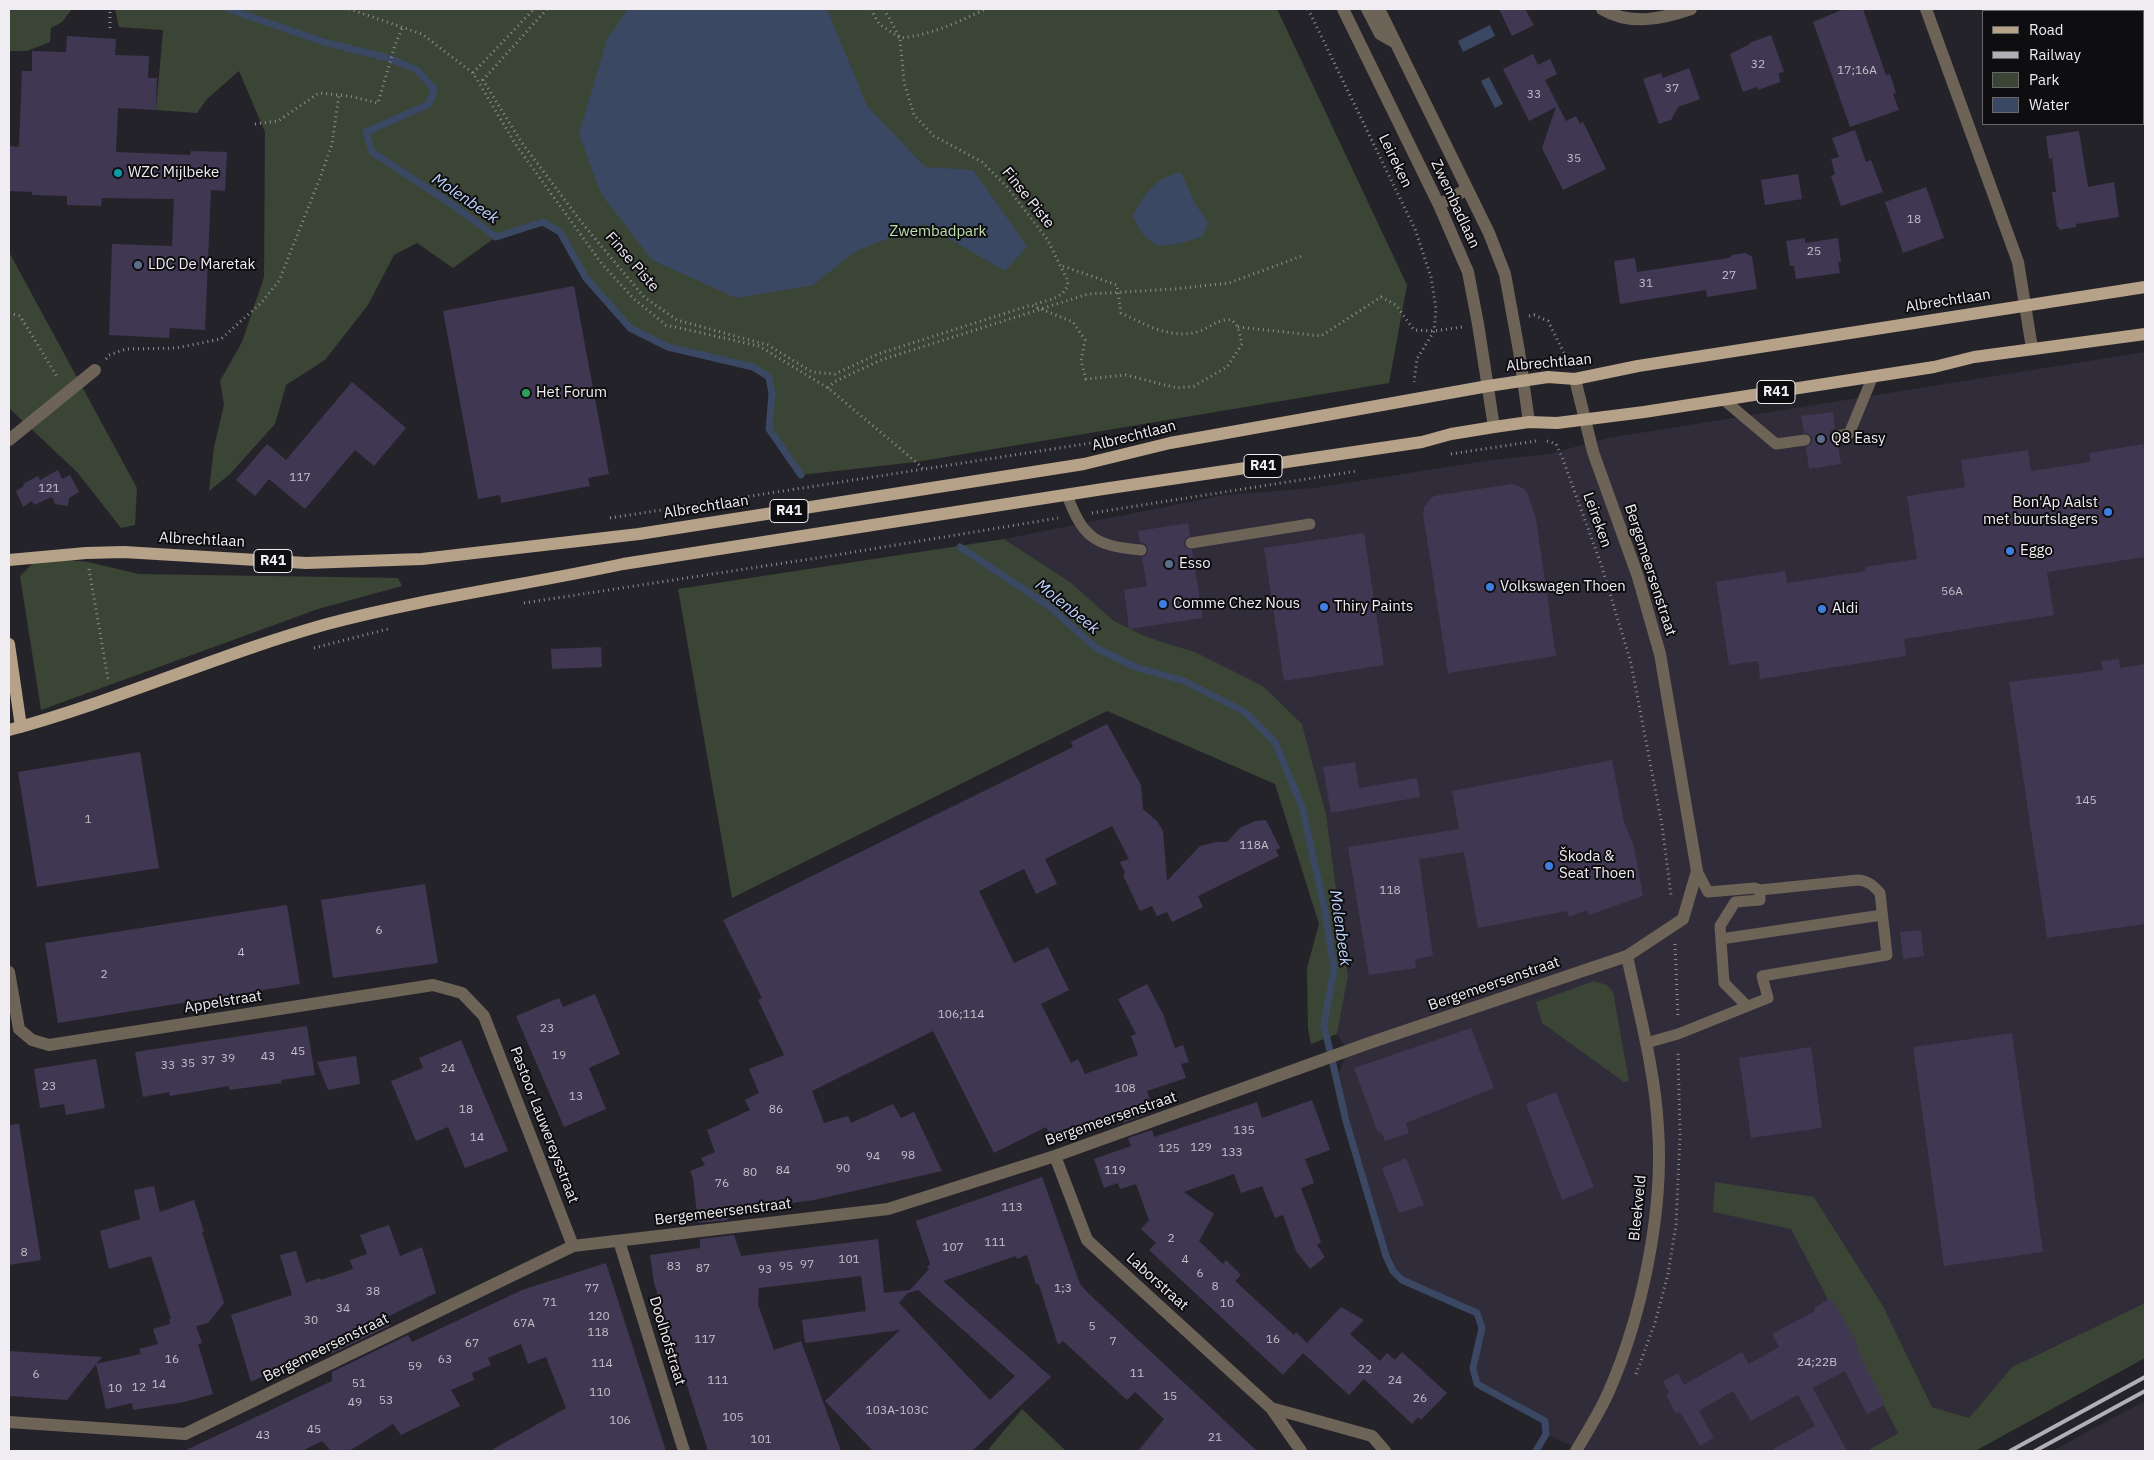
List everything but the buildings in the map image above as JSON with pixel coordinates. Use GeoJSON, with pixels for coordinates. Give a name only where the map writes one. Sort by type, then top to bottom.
{"type":"FeatureCollection","features":[{"type":"Feature","properties":{"kind":"main road","name":"Albrechtlaan"},"geometry":{"type":"LineString","coordinates":[[9,560],[86,552],[124,552],[306,563],[422,559],[639,534],[1084,464],[1170,443],[1488,386],[1548,377],[1575,379],[1638,366],[2145,287]]}},
{"type":"Feature","properties":{"kind":"main road","name":"R41"},"geometry":{"type":"LineString","coordinates":[[15,729],[70,712],[251,647],[398,606],[553,579],[623,564],[1067,494],[1422,442],[1451,434],[1494,427],[1529,422],[1557,423],[1724,400],[1950,364],[1974,357],[2145,334]]}},
{"type":"Feature","properties":{"kind":"main road"},"geometry":{"type":"LineString","coordinates":[[9,644],[15,729]]}},
{"type":"Feature","properties":{"kind":"street","name":"Zwembadlaan"},"geometry":{"type":"LineString","coordinates":[[1343,9],[1439,205],[1468,272],[1494,427]]}},
{"type":"Feature","properties":{"kind":"street"},"geometry":{"type":"LineString","coordinates":[[1367,9],[1380,34],[1396,43]]}},
{"type":"Feature","properties":{"kind":"street","name":"Zwembadlaan"},"geometry":{"type":"LineString","coordinates":[[1379,9],[1489,233],[1505,274],[1529,422]]}},
{"type":"Feature","properties":{"kind":"street"},"geometry":{"type":"LineString","coordinates":[[1602,9],[1625,19],[1666,17],[1691,9]]}},
{"type":"Feature","properties":{"kind":"street"},"geometry":{"type":"LineString","coordinates":[[1926,9],[2018,262],[2032,348]]}},
{"type":"Feature","properties":{"kind":"street"},"geometry":{"type":"LineString","coordinates":[[1439,205],[1467,189]]}},
{"type":"Feature","properties":{"kind":"street"},"geometry":{"type":"LineString","coordinates":[[9,440],[95,370]]}},
{"type":"Feature","properties":{"kind":"street","name":"Bergemeersenstraat"},"geometry":{"type":"LineString","coordinates":[[9,1422],[185,1434],[573,1246],[888,1209],[1055,1156],[1348,1051],[1627,956],[1683,919],[1697,871],[1660,654],[1638,577],[1593,452],[1575,379]]}},
{"type":"Feature","properties":{"kind":"street","name":"Bleekveld"},"geometry":{"type":"LineString","coordinates":[[1576,1451],[1609,1393],[1633,1326],[1652,1237],[1658,1185],[1658,1128],[1652,1073],[1627,956]]}},
{"type":"Feature","properties":{"kind":"street","name":"Appelstraat"},"geometry":{"type":"LineString","coordinates":[[9,972],[19,1029],[32,1040],[49,1046],[433,985],[462,994],[484,1016]]}},
{"type":"Feature","properties":{"kind":"street","name":"Pastoor Lauwereysstraat"},"geometry":{"type":"LineString","coordinates":[[484,1016],[573,1246]]}},
{"type":"Feature","properties":{"kind":"street","name":"Laborstraat"},"geometry":{"type":"LineString","coordinates":[[1055,1156],[1087,1240],[1271,1408],[1301,1451]]}},
{"type":"Feature","properties":{"kind":"street","name":"Doolhofstraat"},"geometry":{"type":"LineString","coordinates":[[619,1241],[684,1451]]}},
{"type":"Feature","properties":{"kind":"street","name":"Laborstraat"},"geometry":{"type":"LineString","coordinates":[[1271,1408],[1372,1436],[1385,1451]]}},
{"type":"Feature","properties":{"kind":"lane"},"geometry":{"type":"LineString","coordinates":[[1836,436],[1849,434],[1873,376]]}},
{"type":"Feature","properties":{"kind":"lane"},"geometry":{"type":"LineString","coordinates":[[1724,400],[1776,444],[1805,440]]}},
{"type":"Feature","properties":{"kind":"lane"},"geometry":{"type":"LineString","coordinates":[[1067,494],[1075,516],[1086,532],[1100,542],[1119,548],[1141,550]]}},
{"type":"Feature","properties":{"kind":"lane"},"geometry":{"type":"LineString","coordinates":[[1191,543],[1310,524]]}},
{"type":"Feature","properties":{"kind":"lane"},"geometry":{"type":"LineString","coordinates":[[1646,1043],[1678,1034],[1768,998],[1762,976],[1887,955],[1880,893],[1865,881],[1858,880],[1760,890],[1755,888],[1708,892],[1697,871]]}},
{"type":"Feature","properties":{"kind":"lane"},"geometry":{"type":"LineString","coordinates":[[1747,1006],[1724,983],[1720,926],[1735,902],[1760,900],[1760,890]]}},
{"type":"Feature","properties":{"kind":"lane"},"geometry":{"type":"LineString","coordinates":[[1721,939],[1882,915]]}},
{"type":"Feature","properties":{"kind":"path"},"geometry":{"type":"LineString","coordinates":[[110,9],[110,28]]}},
{"type":"Feature","properties":{"kind":"path"},"geometry":{"type":"LineString","coordinates":[[349,9],[422,34],[473,73],[516,145],[602,264],[634,299],[666,325],[759,346],[828,388],[922,468],[940,488]]}},
{"type":"Feature","properties":{"kind":"path"},"geometry":{"type":"LineString","coordinates":[[473,73],[534,9]]}},
{"type":"Feature","properties":{"kind":"path","name":"Finse Piste"},"geometry":{"type":"LineString","coordinates":[[546,9],[483,80],[522,144],[582,223],[644,297],[677,320],[768,345],[812,372],[835,374],[878,354],[1064,294],[1068,289],[1068,281],[1047,239],[1008,187],[982,162],[934,136],[914,115],[904,82],[900,38],[884,9]]}},
{"type":"Feature","properties":{"kind":"path"},"geometry":{"type":"LineString","coordinates":[[871,9],[879,24],[900,38],[918,36],[950,27],[985,9]]}},
{"type":"Feature","properties":{"kind":"path","name":"Leireken"},"geometry":{"type":"LineString","coordinates":[[1238,327],[1321,336],[1381,297],[1396,305],[1414,330],[1434,331],[1436,309],[1431,277],[1415,229],[1308,9]]}},
{"type":"Feature","properties":{"kind":"path"},"geometry":{"type":"LineString","coordinates":[[256,124],[278,121],[319,93],[378,103],[382,84],[403,26]]}},
{"type":"Feature","properties":{"kind":"path"},"geometry":{"type":"LineString","coordinates":[[95,370],[109,355],[126,349],[176,348],[220,339],[261,303],[279,281],[320,178],[332,144],[338,95]]}},
{"type":"Feature","properties":{"kind":"path"},"geometry":{"type":"LineString","coordinates":[[828,388],[881,360],[1088,294],[1229,283],[1302,256]]}},
{"type":"Feature","properties":{"kind":"path"},"geometry":{"type":"LineString","coordinates":[[1031,305],[1073,322],[1085,340],[1081,361],[1086,379],[1126,374],[1177,388],[1194,386],[1227,367],[1242,344],[1238,327],[1232,320],[1224,319],[1198,332],[1166,334],[1121,313],[1117,285],[1060,266]]}},
{"type":"Feature","properties":{"kind":"path"},"geometry":{"type":"LineString","coordinates":[[9,313],[20,316],[66,392]]}},
{"type":"Feature","properties":{"kind":"path"},"geometry":{"type":"LineString","coordinates":[[1548,321],[1568,363],[1572,366],[1575,379]]}},
{"type":"Feature","properties":{"kind":"path","name":"Leireken"},"geometry":{"type":"LineString","coordinates":[[1497,447],[1546,440],[1556,444],[1601,564],[1631,663]]}},
{"type":"Feature","properties":{"kind":"path"},"geometry":{"type":"LineString","coordinates":[[606,518],[1100,441]]}},
{"type":"Feature","properties":{"kind":"path"},"geometry":{"type":"LineString","coordinates":[[519,604],[1365,470]]}},
{"type":"Feature","properties":{"kind":"path"},"geometry":{"type":"LineString","coordinates":[[88,562],[108,680]]}},
{"type":"Feature","properties":{"kind":"path"},"geometry":{"type":"LineString","coordinates":[[312,649],[394,628]]}},
{"type":"Feature","properties":{"kind":"shaded area"},"geometry":{"type":"Polygon","coordinates":[[[2145,352],[2145,1303],[2012,1367],[1969,1418],[1932,1407],[1883,1306],[1814,1197],[1713,1212],[1791,1228],[1898,1433],[1867,1451],[1583,1451],[1546,1434],[1544,1421],[1477,1384],[1473,1368],[1482,1328],[1477,1313],[1402,1280],[1393,1271],[1386,1256],[1336,1080],[1348,1051],[1337,1034],[1348,976],[1326,814],[1302,724],[1263,686],[1195,652],[1147,637],[1114,621],[1070,582],[1004,539],[1225,495],[1314,488],[1492,460],[1549,454],[1608,438],[2145,352]]]}},
{"type":"Feature","properties":{"kind":"shaded area"},"geometry":{"type":"Polygon","coordinates":[[[2145,1401],[2145,1451],[2053,1451],[2107,1421],[2145,1401]]]}},
{"type":"Feature","properties":{"kind":"green space"},"geometry":{"type":"Polygon","coordinates":[[[9,9],[72,9],[62,22],[51,28],[50,42],[27,51],[9,51],[9,9]]]}},
{"type":"Feature","properties":{"kind":"green space","name":"Zwembadpark"},"geometry":{"type":"Polygon","coordinates":[[[115,9],[1277,9],[1407,285],[1389,383],[916,462],[801,475],[769,429],[772,394],[769,377],[753,367],[668,347],[630,328],[586,278],[560,232],[543,222],[496,237],[453,268],[417,243],[394,255],[368,305],[325,360],[286,385],[275,424],[230,474],[209,491],[214,447],[224,405],[220,381],[242,342],[264,277],[265,132],[239,71],[207,99],[197,113],[156,110],[163,30],[119,27],[115,9]]]}},
{"type":"Feature","properties":{"kind":"green space"},"geometry":{"type":"Polygon","coordinates":[[[9,252],[137,488],[135,525],[121,528],[77,472],[9,408],[9,252]]]}},
{"type":"Feature","properties":{"kind":"green space"},"geometry":{"type":"Polygon","coordinates":[[[1004,539],[1070,582],[1114,621],[1147,637],[1195,652],[1263,686],[1302,724],[1326,814],[1348,976],[1337,1034],[1311,1044],[1308,1029],[1307,968],[1319,924],[1275,784],[1107,711],[732,898],[678,589],[1004,539]]]}},
{"type":"Feature","properties":{"kind":"green space"},"geometry":{"type":"Polygon","coordinates":[[[39,557],[88,562],[139,574],[398,578],[402,586],[318,609],[41,710],[20,576],[39,557]]]}},
{"type":"Feature","properties":{"kind":"green space"},"geometry":{"type":"Polygon","coordinates":[[[1594,981],[1607,985],[1613,992],[1629,1081],[1624,1082],[1542,1023],[1536,1002],[1594,981]]]}},
{"type":"Feature","properties":{"kind":"green space"},"geometry":{"type":"Polygon","coordinates":[[[1715,1182],[1814,1197],[1883,1306],[1932,1407],[1969,1418],[2012,1367],[2145,1303],[2145,1358],[1975,1451],[1867,1451],[1898,1433],[1791,1229],[1713,1212],[1715,1182]]]}},
{"type":"Feature","properties":{"kind":"green space"},"geometry":{"type":"Polygon","coordinates":[[[1022,1409],[1066,1451],[987,1451],[1022,1409]]]}},
{"type":"Feature","properties":{"kind":"water"},"geometry":{"type":"Polygon","coordinates":[[[628,9],[827,9],[867,106],[925,167],[973,170],[1027,246],[1005,271],[924,224],[854,252],[813,285],[736,298],[652,260],[601,194],[579,134],[607,39],[628,9]]]}},
{"type":"Feature","properties":{"kind":"water"},"geometry":{"type":"Polygon","coordinates":[[[1490,25],[1495,36],[1463,52],[1458,41],[1490,25]]]}},
{"type":"Feature","properties":{"kind":"water"},"geometry":{"type":"Polygon","coordinates":[[[1489,77],[1503,104],[1495,108],[1481,81],[1489,77]]]}},
{"type":"Feature","properties":{"kind":"water"},"geometry":{"type":"Polygon","coordinates":[[[1181,173],[1197,207],[1208,222],[1203,236],[1182,243],[1158,246],[1143,234],[1133,216],[1146,194],[1158,182],[1165,177],[1181,173]]]}},
{"type":"Feature","properties":{"kind":"waterway","name":"Molenbeek"},"geometry":{"type":"LineString","coordinates":[[228,9],[324,42],[388,58],[417,70],[434,89],[429,104],[366,132],[372,152],[450,203],[496,237],[543,222],[560,232],[586,278],[630,328],[668,347],[753,367],[769,377],[772,394],[769,429],[801,475]]}},
{"type":"Feature","properties":{"kind":"waterway","name":"Molenbeek"},"geometry":{"type":"LineString","coordinates":[[960,547],[1050,607],[1096,648],[1135,667],[1184,681],[1245,712],[1275,742],[1302,807],[1324,906],[1334,968],[1324,1025],[1346,1121],[1386,1256],[1393,1271],[1402,1280],[1477,1313],[1482,1328],[1473,1368],[1477,1384],[1545,1421],[1546,1434],[1536,1451]]}},
{"type":"Feature","properties":{"kind":"railway"},"geometry":{"type":"LineString","coordinates":[[2010,1451],[2145,1377]]}},
{"type":"Feature","properties":{"kind":"railway"},"geometry":{"type":"LineString","coordinates":[[2035,1451],[2145,1391]]}},
{"type":"Feature","properties":{"kind":"place","name":"WZC Mijlbeke"},"geometry":{"type":"Point","coordinates":[118,173]}},
{"type":"Feature","properties":{"kind":"place","name":"LDC De Maretak"},"geometry":{"type":"Point","coordinates":[138,265]}},
{"type":"Feature","properties":{"kind":"place","name":"Het Forum"},"geometry":{"type":"Point","coordinates":[526,393]}},
{"type":"Feature","properties":{"kind":"place","name":"Q8 Easy"},"geometry":{"type":"Point","coordinates":[1821,439]}},
{"type":"Feature","properties":{"kind":"place","name":"Bon'Ap Aalst met buurtslagers"},"geometry":{"type":"Point","coordinates":[2108,512]}},
{"type":"Feature","properties":{"kind":"place","name":"Eggo"},"geometry":{"type":"Point","coordinates":[2010,551]}},
{"type":"Feature","properties":{"kind":"place","name":"Esso"},"geometry":{"type":"Point","coordinates":[1169,564]}},
{"type":"Feature","properties":{"kind":"place","name":"Volkswagen Thoen"},"geometry":{"type":"Point","coordinates":[1490,587]}},
{"type":"Feature","properties":{"kind":"place","name":"Comme Chez Nous"},"geometry":{"type":"Point","coordinates":[1163,604]}},
{"type":"Feature","properties":{"kind":"place","name":"Thiry Paints"},"geometry":{"type":"Point","coordinates":[1324,607]}},
{"type":"Feature","properties":{"kind":"place","name":"Aldi"},"geometry":{"type":"Point","coordinates":[1822,609]}},
{"type":"Feature","properties":{"kind":"place","name":"Škoda & Seat Thoen"},"geometry":{"type":"Point","coordinates":[1549,866]}}]}
